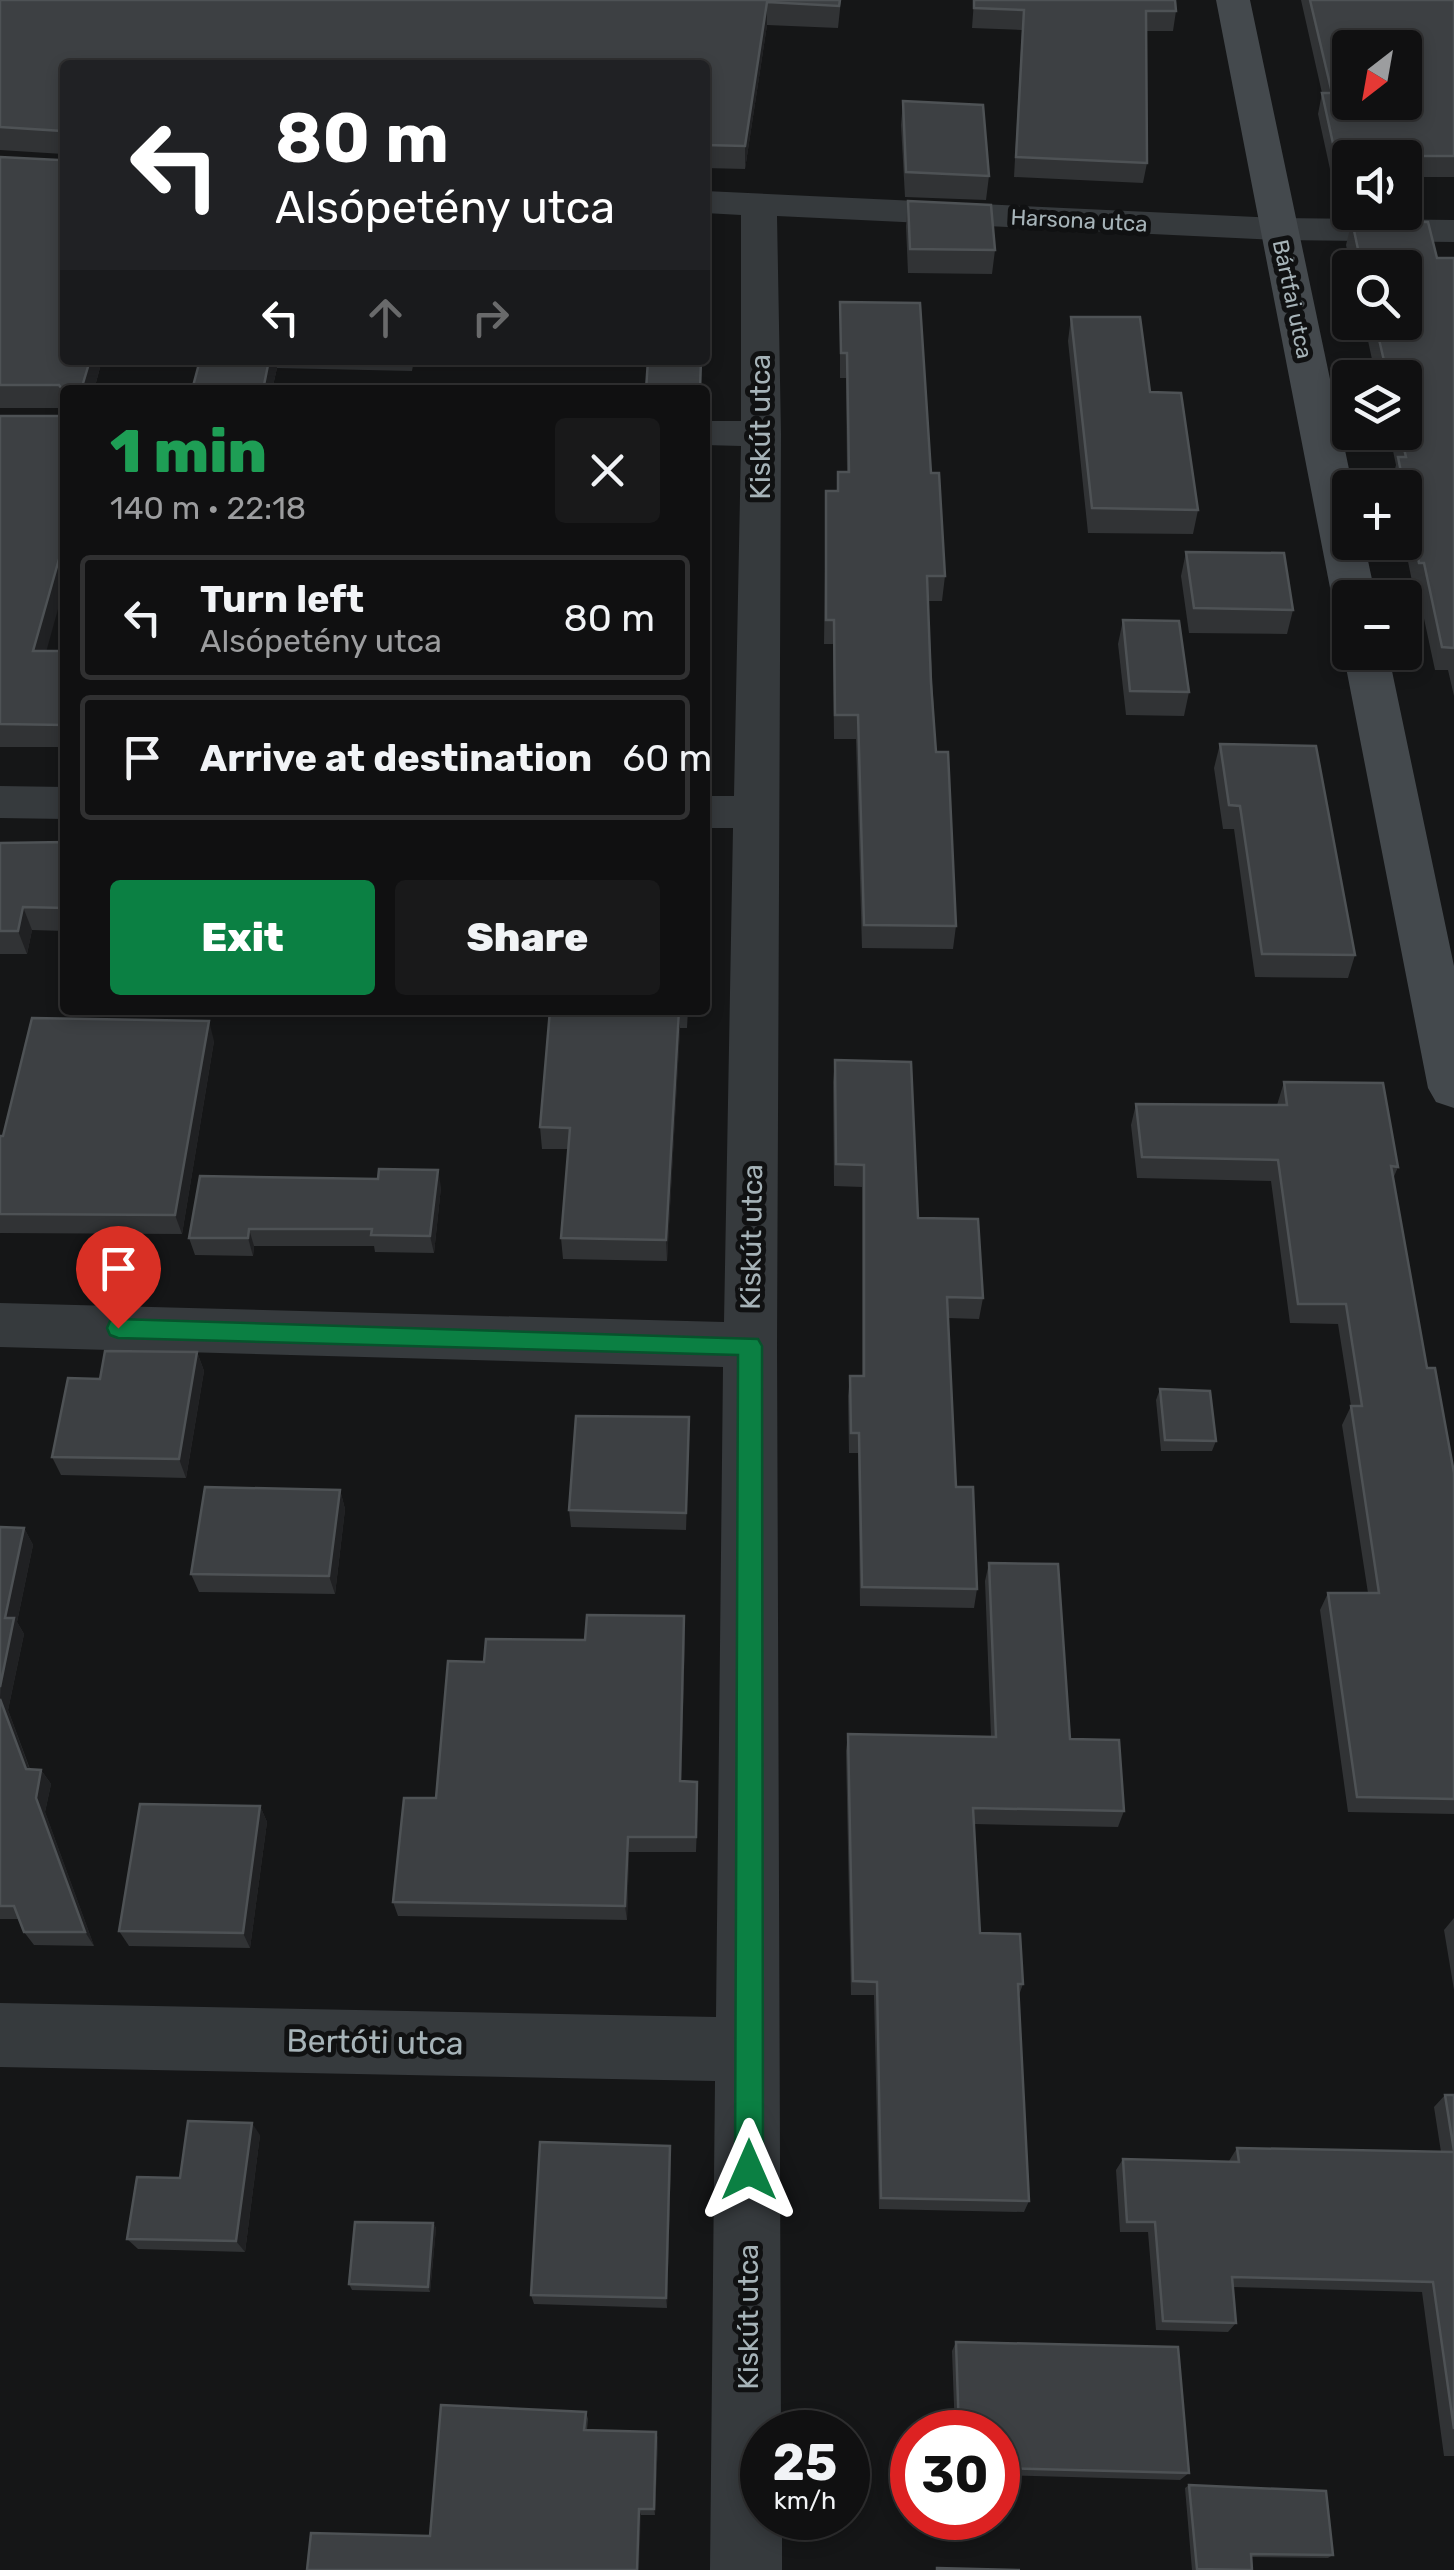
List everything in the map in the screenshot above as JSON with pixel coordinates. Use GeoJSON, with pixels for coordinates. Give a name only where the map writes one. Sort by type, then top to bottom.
{"type":"FeatureCollection","features":[{"type":"Feature","properties":{"kind":"street","name":"Bártfai utca"},"geometry":{"type":"LineString","coordinates":[[1234,0],[1350,580]]}},
{"type":"Feature","properties":{"kind":"street","name":"Harsona utca"},"geometry":{"type":"LineString","coordinates":[[710,202],[1279,229],[1454,230]]}},
{"type":"Feature","properties":{"kind":"street","name":"Kiskút utca"},"geometry":{"type":"LineString","coordinates":[[746,2570],[750,1346],[730,812],[761,434],[759,205]]}},
{"type":"Feature","properties":{"kind":"street"},"geometry":{"type":"LineString","coordinates":[[710,433],[761,434]]}},
{"type":"Feature","properties":{"kind":"street"},"geometry":{"type":"LineString","coordinates":[[1369,670],[1454,1088]]}},
{"type":"Feature","properties":{"kind":"street"},"geometry":{"type":"LineString","coordinates":[[0,802],[60,803]]}},
{"type":"Feature","properties":{"kind":"street"},"geometry":{"type":"LineString","coordinates":[[0,1325],[750,1346]]}},
{"type":"Feature","properties":{"kind":"street","name":"Bertóti utca"},"geometry":{"type":"LineString","coordinates":[[0,2034],[750,2050]]}},
{"type":"Feature","properties":{"kind":"building"},"geometry":{"type":"Polygon","coordinates":[[[0,0],[840,0],[839,6],[767,2],[745,146],[710,145],[710,60],[60,60],[60,131],[0,127],[0,0]]]}},
{"type":"Feature","properties":{"kind":"building"},"geometry":{"type":"Polygon","coordinates":[[[974,0],[1175,0],[1176,11],[1146,11],[1147,163],[1016,157],[1024,10],[974,8],[974,0]]]}},
{"type":"Feature","properties":{"kind":"building"},"geometry":{"type":"Polygon","coordinates":[[[1310,0],[1454,0],[1454,156],[1422,156],[1422,140],[1332,140],[1322,93],[1332,93],[1310,0]]]}},
{"type":"Feature","properties":{"kind":"building"},"geometry":{"type":"Polygon","coordinates":[[[903,101],[983,105],[989,176],[906,172],[903,101]]]}},
{"type":"Feature","properties":{"kind":"building"},"geometry":{"type":"Polygon","coordinates":[[[0,157],[59,160],[60,365],[88,365],[82,385],[0,385],[0,157]]]}},
{"type":"Feature","properties":{"kind":"building"},"geometry":{"type":"Polygon","coordinates":[[[908,201],[991,205],[995,250],[910,249],[908,201]]]}},
{"type":"Feature","properties":{"kind":"building"},"geometry":{"type":"Polygon","coordinates":[[[1422,222],[1428,222],[1437,258],[1454,258],[1454,648],[1442,647],[1424,563],[1418,560],[1422,560],[1422,470],[1401,470],[1398,457],[1406,457],[1404,450],[1422,450],[1422,360],[1384,360],[1379,340],[1422,340],[1422,250],[1358,250],[1354,230],[1422,230],[1422,222]]]}},
{"type":"Feature","properties":{"kind":"building"},"geometry":{"type":"Polygon","coordinates":[[[840,302],[920,303],[931,473],[939,473],[945,576],[927,576],[931,683],[936,752],[948,752],[956,926],[864,925],[858,715],[835,715],[834,620],[826,620],[826,491],[838,491],[838,472],[849,472],[847,353],[841,353],[840,302]]]}},
{"type":"Feature","properties":{"kind":"building"},"geometry":{"type":"Polygon","coordinates":[[[1071,317],[1140,317],[1150,392],[1181,393],[1198,510],[1092,508],[1071,317]]]}},
{"type":"Feature","properties":{"kind":"building"},"geometry":{"type":"Polygon","coordinates":[[[199,365],[268,365],[264,385],[193,385],[199,365]]]}},
{"type":"Feature","properties":{"kind":"building"},"geometry":{"type":"Polygon","coordinates":[[[648,365],[701,365],[700,385],[646,385],[648,365]]]}},
{"type":"Feature","properties":{"kind":"building"},"geometry":{"type":"Polygon","coordinates":[[[0,416],[59,416],[60,556],[33,651],[60,651],[60,725],[0,724],[0,416]]]}},
{"type":"Feature","properties":{"kind":"building"},"geometry":{"type":"Polygon","coordinates":[[[1186,552],[1284,553],[1293,610],[1194,608],[1186,552]]]}},
{"type":"Feature","properties":{"kind":"building"},"geometry":{"type":"Polygon","coordinates":[[[1123,620],[1179,621],[1189,692],[1130,691],[1123,620]]]}},
{"type":"Feature","properties":{"kind":"building"},"geometry":{"type":"Polygon","coordinates":[[[1220,744],[1316,746],[1355,955],[1262,954],[1240,806],[1229,805],[1220,744]]]}},
{"type":"Feature","properties":{"kind":"building"},"geometry":{"type":"Polygon","coordinates":[[[60,842],[60,908],[23,907],[18,931],[0,931],[0,843],[60,842]]]}},
{"type":"Feature","properties":{"kind":"building"},"geometry":{"type":"Polygon","coordinates":[[[550,1015],[679,1015],[666,1240],[561,1238],[570,1128],[540,1127],[550,1015]]]}},
{"type":"Feature","properties":{"kind":"building"},"geometry":{"type":"Polygon","coordinates":[[[32,1018],[209,1021],[175,1215],[0,1214],[0,1136],[32,1018]]]}},
{"type":"Feature","properties":{"kind":"building"},"geometry":{"type":"Polygon","coordinates":[[[835,1060],[911,1062],[918,1218],[978,1219],[983,1298],[947,1297],[956,1487],[973,1487],[977,1589],[862,1587],[859,1433],[851,1433],[850,1376],[864,1376],[864,1165],[836,1164],[835,1060]]]}},
{"type":"Feature","properties":{"kind":"building"},"geometry":{"type":"Polygon","coordinates":[[[1284,1082],[1383,1083],[1398,1167],[1391,1166],[1427,1368],[1435,1368],[1454,1473],[1454,1799],[1357,1797],[1328,1593],[1379,1593],[1351,1406],[1362,1406],[1346,1304],[1298,1304],[1278,1160],[1142,1157],[1136,1104],[1287,1105],[1284,1082]]]}},
{"type":"Feature","properties":{"kind":"building"},"geometry":{"type":"Polygon","coordinates":[[[379,1169],[438,1170],[430,1236],[371,1235],[372,1229],[249,1229],[248,1238],[189,1238],[200,1176],[378,1179],[379,1169]]]}},
{"type":"Feature","properties":{"kind":"building"},"geometry":{"type":"Polygon","coordinates":[[[105,1351],[197,1352],[179,1459],[52,1457],[68,1378],[100,1379],[105,1351]]]}},
{"type":"Feature","properties":{"kind":"building"},"geometry":{"type":"Polygon","coordinates":[[[1160,1389],[1210,1391],[1216,1441],[1165,1440],[1160,1389]]]}},
{"type":"Feature","properties":{"kind":"building"},"geometry":{"type":"Polygon","coordinates":[[[576,1416],[689,1417],[686,1513],[569,1510],[576,1416]]]}},
{"type":"Feature","properties":{"kind":"building"},"geometry":{"type":"Polygon","coordinates":[[[205,1487],[340,1490],[329,1576],[191,1574],[205,1487]]]}},
{"type":"Feature","properties":{"kind":"building"},"geometry":{"type":"Polygon","coordinates":[[[0,1527],[24,1528],[5,1618],[14,1618],[0,1687],[0,1527]]]}},
{"type":"Feature","properties":{"kind":"building"},"geometry":{"type":"Polygon","coordinates":[[[989,1563],[1058,1564],[1070,1739],[1119,1740],[1124,1811],[973,1808],[980,1933],[1020,1934],[1023,1984],[1018,1984],[1029,2201],[881,2198],[877,1982],[853,1981],[848,1734],[996,1737],[989,1563]]]}},
{"type":"Feature","properties":{"kind":"building"},"geometry":{"type":"Polygon","coordinates":[[[587,1615],[684,1616],[680,1781],[697,1782],[696,1837],[628,1837],[625,1906],[393,1902],[404,1798],[436,1798],[448,1661],[484,1662],[486,1639],[585,1640],[587,1615]]]}},
{"type":"Feature","properties":{"kind":"building"},"geometry":{"type":"Polygon","coordinates":[[[0,1699],[26,1769],[41,1770],[36,1798],[85,1932],[24,1932],[14,1906],[0,1906],[0,1699]]]}},
{"type":"Feature","properties":{"kind":"building"},"geometry":{"type":"Polygon","coordinates":[[[140,1804],[260,1806],[243,1933],[119,1931],[140,1804]]]}},
{"type":"Feature","properties":{"kind":"building"},"geometry":{"type":"Polygon","coordinates":[[[1445,2095],[1454,2095],[1454,2151],[1445,2095]]]}},
{"type":"Feature","properties":{"kind":"building"},"geometry":{"type":"Polygon","coordinates":[[[188,2121],[252,2123],[236,2241],[127,2239],[137,2177],[180,2178],[188,2121]]]}},
{"type":"Feature","properties":{"kind":"building"},"geometry":{"type":"Polygon","coordinates":[[[540,2142],[670,2146],[666,2298],[531,2295],[540,2142]]]}},
{"type":"Feature","properties":{"kind":"building"},"geometry":{"type":"Polygon","coordinates":[[[1237,2148],[1454,2152],[1454,2429],[1433,2282],[1232,2277],[1236,2323],[1163,2321],[1155,2222],[1127,2222],[1123,2159],[1239,2162],[1237,2148]]]}},
{"type":"Feature","properties":{"kind":"building"},"geometry":{"type":"Polygon","coordinates":[[[355,2222],[433,2223],[428,2287],[349,2284],[355,2222]]]}},
{"type":"Feature","properties":{"kind":"building"},"geometry":{"type":"Polygon","coordinates":[[[956,2342],[1178,2347],[1189,2473],[1020,2469],[1020,2410],[958,2410],[956,2342]]]}},
{"type":"Feature","properties":{"kind":"building"},"geometry":{"type":"Polygon","coordinates":[[[441,2405],[586,2412],[584,2430],[656,2432],[654,2509],[639,2509],[637,2570],[307,2570],[311,2533],[430,2536],[441,2405]]]}},
{"type":"Feature","properties":{"kind":"building"},"geometry":{"type":"Polygon","coordinates":[[[1189,2485],[1326,2491],[1333,2555],[1251,2554],[1252,2570],[1197,2569],[1189,2485]]]}},
{"type":"Feature","properties":{"kind":"building"},"geometry":{"type":"Polygon","coordinates":[[[937,2568],[1020,2570],[937,2570],[937,2568]]]}},
{"type":"Feature","properties":{"kind":"route"},"geometry":{"type":"LineString","coordinates":[[118,1328],[750,1346],[749,2170]]}}]}
